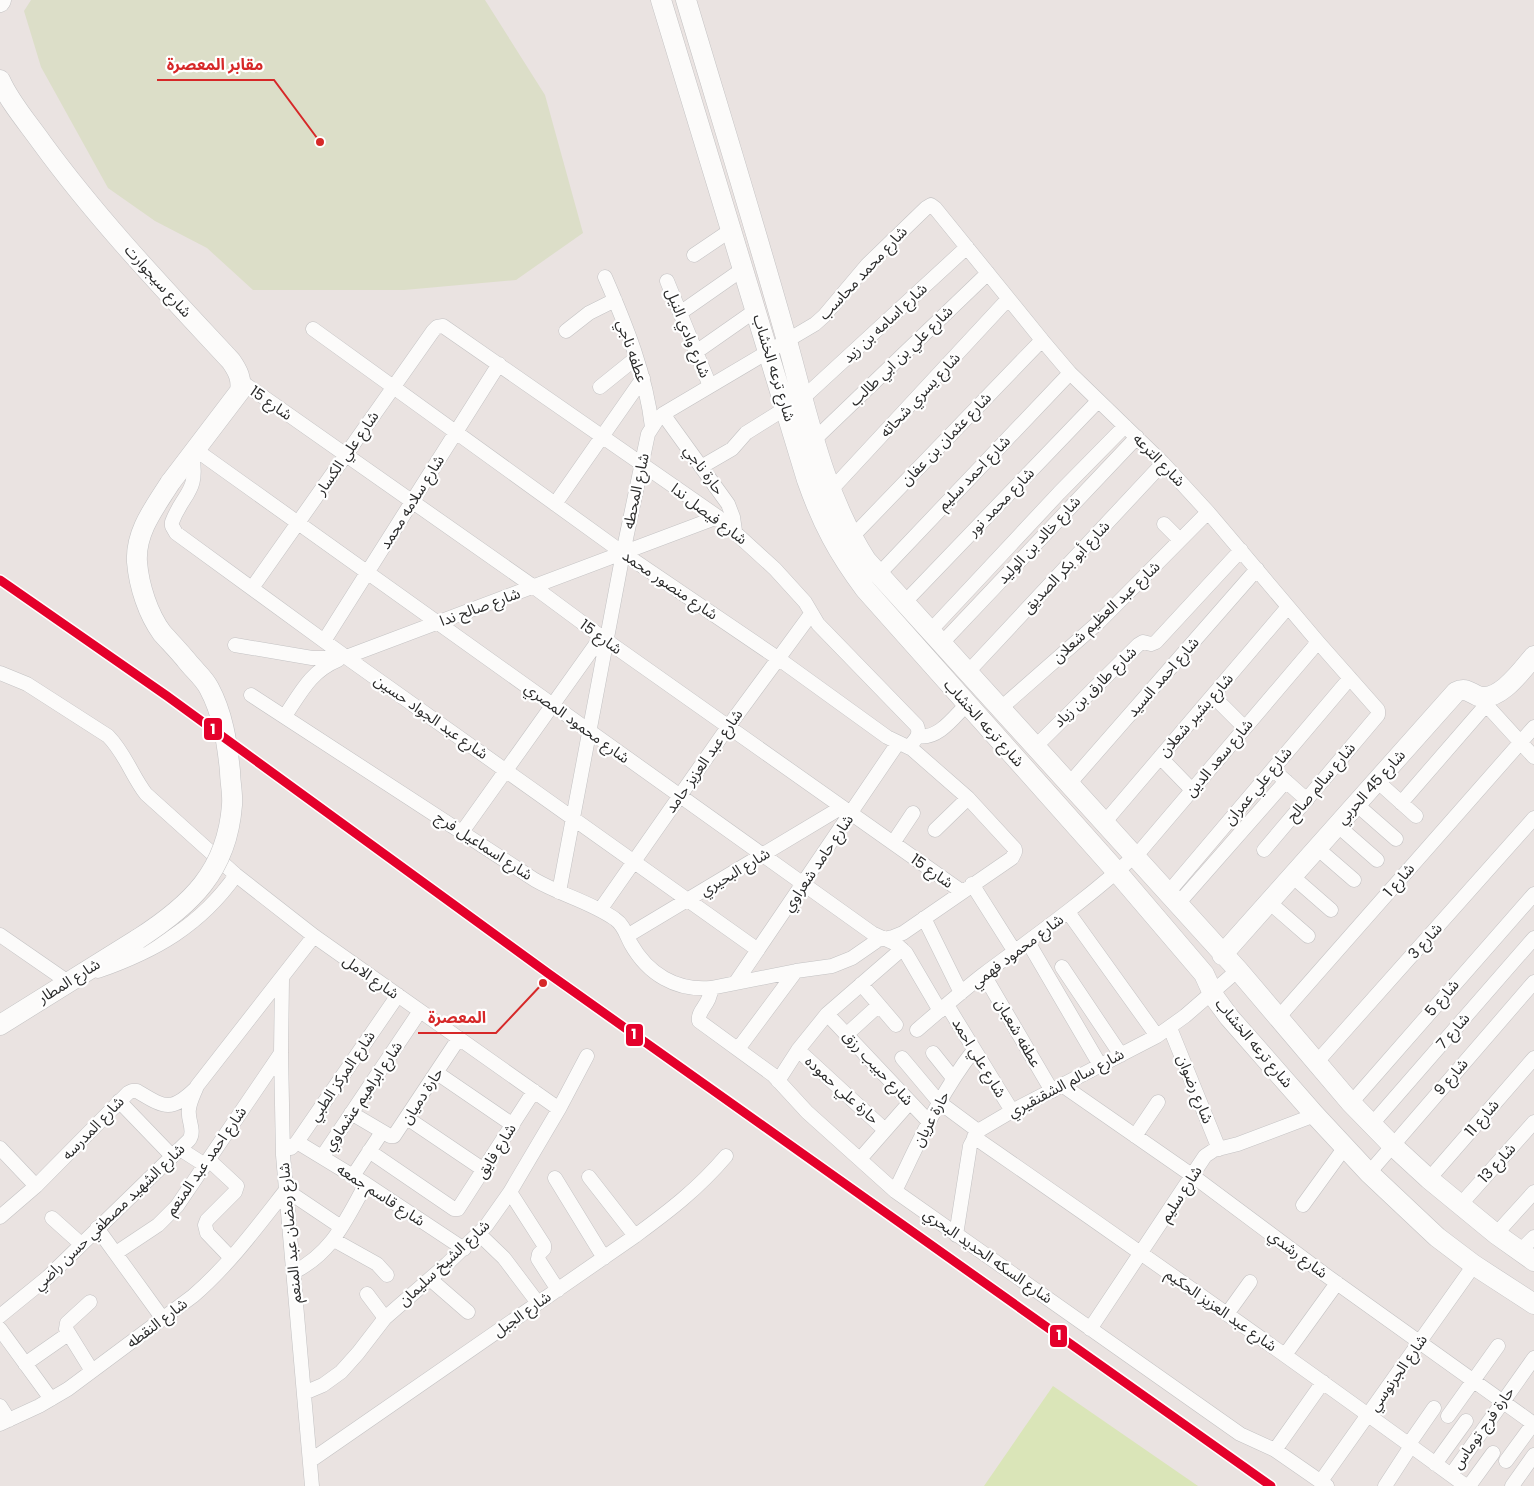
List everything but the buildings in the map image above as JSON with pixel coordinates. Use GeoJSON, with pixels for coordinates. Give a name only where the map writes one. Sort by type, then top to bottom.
{"type":"FeatureCollection","features":[{"type":"Feature","properties":{"kind":"street","name":"شارع ترعه الخشاب"},"geometry":{"type":"LineString","coordinates":[[661,0],[769,351],[814,440],[831,490],[851,538],[866,560],[1222,955],[1238,970],[1351,1102],[1392,1145],[1429,1179],[1496,1234],[1527,1256]]}},
{"type":"Feature","properties":{"kind":"street","name":"شارع ترعه الخشاب"},"geometry":{"type":"LineString","coordinates":[[686,0],[787,340],[794,403],[818,509],[831,538],[846,564],[865,589],[1117,872],[1204,974],[1213,993],[1229,1017],[1314,1115],[1369,1173],[1437,1237],[1474,1265],[1534,1304]]}},
{"type":"Feature","properties":{"kind":"street"},"geometry":{"type":"LineString","coordinates":[[678,57],[701,50]]}},
{"type":"Feature","properties":{"kind":"street","name":"شارع سيجوارت"},"geometry":{"type":"LineString","coordinates":[[0,80],[12,102],[60,167],[152,276],[231,361],[242,382]]}},
{"type":"Feature","properties":{"kind":"street","name":"شارع محمد محاسب"},"geometry":{"type":"LineString","coordinates":[[787,340],[815,324],[824,316],[867,265],[926,208],[931,205],[936,208]]}},
{"type":"Feature","properties":{"kind":"street","name":"شارع الترعه"},"geometry":{"type":"LineString","coordinates":[[936,208],[1070,373],[1098,402],[1163,462],[1378,710],[1378,715]]}},
{"type":"Feature","properties":{"kind":"street"},"geometry":{"type":"LineString","coordinates":[[694,255],[731,230]]}},
{"type":"Feature","properties":{"kind":"street","name":"شارع اسامه بن زيد"},"geometry":{"type":"LineString","coordinates":[[794,403],[967,247]]}},
{"type":"Feature","properties":{"kind":"street"},"geometry":{"type":"LineString","coordinates":[[680,313],[743,268]]}},
{"type":"Feature","properties":{"kind":"street","name":"شارع علي بن ابي طالب"},"geometry":{"type":"LineString","coordinates":[[814,440],[988,273]]}},
{"type":"Feature","properties":{"kind":"street","name":"عطفه ناجي"},"geometry":{"type":"LineString","coordinates":[[605,277],[636,358],[652,427]]}},
{"type":"Feature","properties":{"kind":"street","name":"شارع وادي النيل"},"geometry":{"type":"LineString","coordinates":[[667,280],[710,386]]}},
{"type":"Feature","properties":{"kind":"street","name":"شارع يسري شحاته"},"geometry":{"type":"LineString","coordinates":[[831,490],[1008,299]]}},
{"type":"Feature","properties":{"kind":"street"},"geometry":{"type":"LineString","coordinates":[[566,331],[588,313],[615,300]]}},
{"type":"Feature","properties":{"kind":"street"},"geometry":{"type":"LineString","coordinates":[[696,352],[756,310]]}},
{"type":"Feature","properties":{"kind":"street","name":"شارع علي الكسار"},"geometry":{"type":"LineString","coordinates":[[252,588],[435,329],[440,326],[446,327]]}},
{"type":"Feature","properties":{"kind":"street","name":"شارع فيصل ندا"},"geometry":{"type":"LineString","coordinates":[[446,327],[718,517],[735,531],[793,588],[805,602],[818,624],[915,724],[918,728],[908,742]]}},
{"type":"Feature","properties":{"kind":"street","name":"شارع منصور محمد"},"geometry":{"type":"LineString","coordinates":[[313,329],[457,431],[623,553],[778,659],[886,737],[908,742],[968,798],[1015,849],[1015,852]]}},
{"type":"Feature","properties":{"kind":"street","name":"شارع المحطه"},"geometry":{"type":"LineString","coordinates":[[559,892],[589,732],[604,639],[648,434],[663,414],[787,340]]}},
{"type":"Feature","properties":{"kind":"street","name":"شارع عثمان بن عفان"},"geometry":{"type":"LineString","coordinates":[[851,538],[1042,340]]}},
{"type":"Feature","properties":{"kind":"street"},"geometry":{"type":"LineString","coordinates":[[600,387],[636,358]]}},
{"type":"Feature","properties":{"kind":"street","name":"شارع سلامه محمد"},"geometry":{"type":"LineString","coordinates":[[324,641],[499,364]]}},
{"type":"Feature","properties":{"kind":"street","name":"شارع احمد سليم"},"geometry":{"type":"LineString","coordinates":[[878,575],[1070,373]]}},
{"type":"Feature","properties":{"kind":"street"},"geometry":{"type":"LineString","coordinates":[[555,504],[642,378]]}},
{"type":"Feature","properties":{"kind":"street"},"geometry":{"type":"LineString","coordinates":[[194,452],[240,391],[242,382]]}},
{"type":"Feature","properties":{"kind":"street","name":"شارع 15"},"geometry":{"type":"LineString","coordinates":[[242,382],[893,843],[967,888]]}},
{"type":"Feature","properties":{"kind":"street","name":"شارع محمد نور"},"geometry":{"type":"LineString","coordinates":[[904,602],[1098,402]]}},
{"type":"Feature","properties":{"kind":"street"},"geometry":{"type":"LineString","coordinates":[[701,467],[735,446],[746,434],[794,403]]}},
{"type":"Feature","properties":{"kind":"street","name":"حارة ناجي"},"geometry":{"type":"LineString","coordinates":[[663,414],[728,504],[733,517],[735,531]]}},
{"type":"Feature","properties":{"kind":"street"},"geometry":{"type":"LineString","coordinates":[[936,637],[1059,493],[1125,426]]}},
{"type":"Feature","properties":{"kind":"street","name":"شارع خالد بن الوليد"},"geometry":{"type":"LineString","coordinates":[[936,637],[1137,437]]}},
{"type":"Feature","properties":{"kind":"street","name":"شارع المطار"},"geometry":{"type":"LineString","coordinates":[[0,1025],[165,921],[191,898],[216,866],[227,838],[232,804],[228,746],[220,713],[208,686],[161,631],[147,604],[137,561],[139,541],[146,522],[170,483],[194,452]]}},
{"type":"Feature","properties":{"kind":"street","name":"شارع محمود المصري"},"geometry":{"type":"LineString","coordinates":[[194,452],[298,523],[762,855],[883,939],[896,944],[909,958],[943,1008]]}},
{"type":"Feature","properties":{"kind":"street","name":"شارع عبد الجواد حسين"},"geometry":{"type":"LineString","coordinates":[[194,452],[194,479],[191,488],[173,518],[172,526],[174,530],[346,657],[758,950]]}},
{"type":"Feature","properties":{"kind":"street","name":"شارع أبو بكر الصديق"},"geometry":{"type":"LineString","coordinates":[[968,672],[1163,462]]}},
{"type":"Feature","properties":{"kind":"street","name":"شارع عبد العظيم شعلان"},"geometry":{"type":"LineString","coordinates":[[1001,708],[1098,622],[1208,512]]}},
{"type":"Feature","properties":{"kind":"street","name":"شارع صالح ندا"},"geometry":{"type":"LineString","coordinates":[[235,645],[312,658],[346,657],[718,517]]}},
{"type":"Feature","properties":{"kind":"street"},"geometry":{"type":"LineString","coordinates":[[1164,524],[1180,540]]}},
{"type":"Feature","properties":{"kind":"street","name":"شارع طارق بن زياد"},"geometry":{"type":"LineString","coordinates":[[1035,747],[1138,646],[1143,642],[1151,644],[1156,642],[1241,550]]}},
{"type":"Feature","properties":{"kind":"street","name":"شارع احمد السيد"},"geometry":{"type":"LineString","coordinates":[[1069,784],[1257,569]]}},
{"type":"Feature","properties":{"kind":"street","name":"شارع بشير شعلان"},"geometry":{"type":"LineString","coordinates":[[1104,823],[1288,606]]}},
{"type":"Feature","properties":{"kind":"street","name":"شارع عبد العزيز حامد"},"geometry":{"type":"LineString","coordinates":[[600,910],[728,726],[811,614]]}},
{"type":"Feature","properties":{"kind":"street"},"geometry":{"type":"LineString","coordinates":[[462,832],[553,705],[604,639]]}},
{"type":"Feature","properties":{"kind":"street","name":"شارع سعد الدين"},"geometry":{"type":"LineString","coordinates":[[1117,872],[1134,857],[1318,642]]}},
{"type":"Feature","properties":{"kind":"street","name":"شارع 45 الحربي"},"geometry":{"type":"LineString","coordinates":[[1222,955],[1456,692],[1465,690],[1482,700],[1485,697],[1501,692],[1534,656]]}},
{"type":"Feature","properties":{"kind":"street"},"geometry":{"type":"LineString","coordinates":[[285,716],[317,672],[346,657]]}},
{"type":"Feature","properties":{"kind":"street","name":"شارع الامل"},"geometry":{"type":"LineString","coordinates":[[0,673],[27,684],[108,736],[115,743],[146,794],[236,875],[314,936],[559,1109]]}},
{"type":"Feature","properties":{"kind":"street","name":"شارع علي عمران"},"geometry":{"type":"LineString","coordinates":[[1172,899],[1272,769],[1350,678]]}},
{"type":"Feature","properties":{"kind":"street","name":"شارع اسماعيل فرج"},"geometry":{"type":"LineString","coordinates":[[251,695],[535,880],[600,910],[616,920],[625,930],[638,956],[659,975],[683,987],[711,988],[796,971],[822,968],[843,962],[883,939],[900,935],[1012,858],[1015,852]]}},
{"type":"Feature","properties":{"kind":"street"},"geometry":{"type":"LineString","coordinates":[[1213,696],[1245,728]]}},
{"type":"Feature","properties":{"kind":"street"},"geometry":{"type":"LineString","coordinates":[[1402,803],[1482,700],[1534,757]]}},
{"type":"Feature","properties":{"kind":"street"},"geometry":{"type":"LineString","coordinates":[[908,742],[928,737],[937,732],[967,704]]}},
{"type":"Feature","properties":{"kind":"street","name":"شارع سالم صالح"},"geometry":{"type":"LineString","coordinates":[[1264,850],[1378,715]]}},
{"type":"Feature","properties":{"kind":"street","name":"شارع 1"},"geometry":{"type":"LineString","coordinates":[[1278,1018],[1534,727]]}},
{"type":"Feature","properties":{"kind":"street","name":"شارع حامد شعراوي"},"geometry":{"type":"LineString","coordinates":[[736,982],[804,884],[847,810],[908,742]]}},
{"type":"Feature","properties":{"kind":"street"},"geometry":{"type":"LineString","coordinates":[[1160,757],[1192,790]]}},
{"type":"Feature","properties":{"kind":"street"},"geometry":{"type":"LineString","coordinates":[[1272,769],[1307,800]]}},
{"type":"Feature","properties":{"kind":"street","name":"شارع سالم صالح"},"geometry":{"type":"LineString","coordinates":[[1172,899],[1286,781]]}},
{"type":"Feature","properties":{"kind":"street"},"geometry":{"type":"LineString","coordinates":[[1377,781],[1416,816]]}},
{"type":"Feature","properties":{"kind":"street"},"geometry":{"type":"LineString","coordinates":[[936,830],[968,798]]}},
{"type":"Feature","properties":{"kind":"street"},"geometry":{"type":"LineString","coordinates":[[1356,804],[1396,839]]}},
{"type":"Feature","properties":{"kind":"street","name":"شارع البحيري"},"geometry":{"type":"LineString","coordinates":[[627,936],[762,855],[847,810]]}},
{"type":"Feature","properties":{"kind":"street"},"geometry":{"type":"LineString","coordinates":[[893,843],[913,813]]}},
{"type":"Feature","properties":{"kind":"street","name":"شارع 3"},"geometry":{"type":"LineString","coordinates":[[1316,1063],[1534,818]]}},
{"type":"Feature","properties":{"kind":"street"},"geometry":{"type":"LineString","coordinates":[[1337,825],[1377,860]]}},
{"type":"Feature","properties":{"kind":"street"},"geometry":{"type":"LineString","coordinates":[[1318,848],[1354,880]]}},
{"type":"Feature","properties":{"kind":"street","name":"شارع محمود فهمي"},"geometry":{"type":"LineString","coordinates":[[917,1030],[961,993],[1068,912],[1117,872]]}},
{"type":"Feature","properties":{"kind":"street"},"geometry":{"type":"LineString","coordinates":[[0,935],[68,982],[146,953],[175,935],[208,909],[224,892],[236,875]]}},
{"type":"Feature","properties":{"kind":"street"},"geometry":{"type":"LineString","coordinates":[[1292,876],[1331,910]]}},
{"type":"Feature","properties":{"kind":"street"},"geometry":{"type":"LineString","coordinates":[[967,888],[1015,952]]}},
{"type":"Feature","properties":{"kind":"street","name":"شارع 5"},"geometry":{"type":"LineString","coordinates":[[1351,1102],[1534,894]]}},
{"type":"Feature","properties":{"kind":"street"},"geometry":{"type":"LineString","coordinates":[[1270,902],[1308,936]]}},
{"type":"Feature","properties":{"kind":"street"},"geometry":{"type":"LineString","coordinates":[[1068,912],[1157,1036]]}},
{"type":"Feature","properties":{"kind":"street"},"geometry":{"type":"LineString","coordinates":[[924,918],[961,993]]}},
{"type":"Feature","properties":{"kind":"street","name":"شارع الشهيد مصطفي حسن راضي"},"geometry":{"type":"LineString","coordinates":[[0,1316],[48,1277],[192,1137],[189,1111],[198,1086],[314,936]]}},
{"type":"Feature","properties":{"kind":"street","name":"شارع 7"},"geometry":{"type":"LineString","coordinates":[[1372,1124],[1534,938]]}},
{"type":"Feature","properties":{"kind":"street"},"geometry":{"type":"LineString","coordinates":[[1028,942],[1100,1066]]}},
{"type":"Feature","properties":{"kind":"street"},"geometry":{"type":"LineString","coordinates":[[778,1081],[798,1050],[827,1014],[902,949]]}},
{"type":"Feature","properties":{"kind":"street"},"geometry":{"type":"LineString","coordinates":[[1062,967],[1120,1055]]}},
{"type":"Feature","properties":{"kind":"street","name":"شارع سالم الشقنقيري"},"geometry":{"type":"LineString","coordinates":[[976,1134],[1012,1111],[1170,1028],[1238,970]]}},
{"type":"Feature","properties":{"kind":"street"},"geometry":{"type":"LineString","coordinates":[[738,1049],[796,971]]}},
{"type":"Feature","properties":{"kind":"street","name":"عطفه شعبان"},"geometry":{"type":"LineString","coordinates":[[984,975],[1057,1088]]}},
{"type":"Feature","properties":{"kind":"street","name":"شارع رمضان عبد المنعم"},"geometry":{"type":"LineString","coordinates":[[282,979],[283,1154],[312,1486]]}},
{"type":"Feature","properties":{"kind":"street","name":"شارع 9"},"geometry":{"type":"LineString","coordinates":[[1369,1173],[1534,982]]}},
{"type":"Feature","properties":{"kind":"street"},"geometry":{"type":"LineString","coordinates":[[861,984],[896,1025]]}},
{"type":"Feature","properties":{"kind":"street","name":"شارع السكه الحديد البحري"},"geometry":{"type":"LineString","coordinates":[[711,988],[710,999],[698,1019],[766,1069],[807,1112],[895,1191],[1240,1434],[1275,1450],[1324,1484]]}},
{"type":"Feature","properties":{"kind":"street","name":"شارع المركز الطبي"},"geometry":{"type":"LineString","coordinates":[[283,1154],[297,1142],[398,995]]}},
{"type":"Feature","properties":{"kind":"street"},"geometry":{"type":"LineString","coordinates":[[846,1035],[879,1005]]}},
{"type":"Feature","properties":{"kind":"street","name":"شارع علي احمد"},"geometry":{"type":"LineString","coordinates":[[943,1008],[974,1050],[1012,1111]]}},
{"type":"Feature","properties":{"kind":"street","name":"شارع ابراهيم عشماوي"},"geometry":{"type":"LineString","coordinates":[[322,1157],[420,1011]]}},
{"type":"Feature","properties":{"kind":"street","name":"شارع حبيب رزق"},"geometry":{"type":"LineString","coordinates":[[827,1014],[929,1122]]}},
{"type":"Feature","properties":{"kind":"street","name":"شارع رضوان"},"geometry":{"type":"LineString","coordinates":[[1170,1028],[1219,1149]]}},
{"type":"Feature","properties":{"kind":"street","name":"حارة دميان"},"geometry":{"type":"LineString","coordinates":[[351,1113],[382,1132],[394,1136],[408,1118],[459,1038]]}},
{"type":"Feature","properties":{"kind":"street","name":"حارة علي حموده"},"geometry":{"type":"LineString","coordinates":[[798,1050],[885,1130]]}},
{"type":"Feature","properties":{"kind":"street","name":"حارة عريان"},"geometry":{"type":"LineString","coordinates":[[895,1191],[939,1102],[953,1078],[974,1050]]}},
{"type":"Feature","properties":{"kind":"street","name":"شارع احمد عبد المنعم"},"geometry":{"type":"LineString","coordinates":[[116,1253],[147,1234],[177,1206],[281,1053]]}},
{"type":"Feature","properties":{"kind":"street"},"geometry":{"type":"LineString","coordinates":[[933,1053],[953,1078]]}},
{"type":"Feature","properties":{"kind":"street","name":"شارع الشيخ سليمان"},"geometry":{"type":"LineString","coordinates":[[304,1393],[323,1385],[342,1372],[385,1318],[479,1234],[499,1210],[510,1192],[559,1109],[587,1056]]}},
{"type":"Feature","properties":{"kind":"street","name":"شارع عبد العزيز الحكيم"},"geometry":{"type":"LineString","coordinates":[[902,1058],[939,1102],[976,1134],[1410,1445],[1435,1464],[1450,1479],[1468,1486]]}},
{"type":"Feature","properties":{"kind":"street","name":"شارع 11"},"geometry":{"type":"LineString","coordinates":[[1429,1179],[1534,1058]]}},
{"type":"Feature","properties":{"kind":"street"},"geometry":{"type":"LineString","coordinates":[[437,1073],[513,1124]]}},
{"type":"Feature","properties":{"kind":"street","name":"شارع المدرسه"},"geometry":{"type":"LineString","coordinates":[[0,1217],[36,1186],[128,1093],[137,1091],[160,1104],[169,1106],[177,1104],[198,1086]]}},
{"type":"Feature","properties":{"kind":"street","name":"شارع رشدي"},"geometry":{"type":"LineString","coordinates":[[1057,1088],[1135,1136],[1193,1176],[1534,1424]]}},
{"type":"Feature","properties":{"kind":"street","name":"شارع فايق"},"geometry":{"type":"LineString","coordinates":[[369,1151],[456,1210],[460,1208],[534,1091]]}},
{"type":"Feature","properties":{"kind":"street"},"geometry":{"type":"LineString","coordinates":[[119,1101],[176,1153],[207,1162],[237,1186],[235,1192],[204,1225],[206,1230],[231,1258]]}},
{"type":"Feature","properties":{"kind":"street"},"geometry":{"type":"LineString","coordinates":[[860,1159],[910,1102]]}},
{"type":"Feature","properties":{"kind":"street"},"geometry":{"type":"LineString","coordinates":[[1135,1136],[1158,1102]]}},
{"type":"Feature","properties":{"kind":"street","name":"شارع سليم"},"geometry":{"type":"LineString","coordinates":[[1090,1328],[1206,1156],[1214,1150],[1238,1144],[1314,1115]]}},
{"type":"Feature","properties":{"kind":"street"},"geometry":{"type":"LineString","coordinates":[[408,1118],[484,1170]]}},
{"type":"Feature","properties":{"kind":"street","name":"شارع 13"},"geometry":{"type":"LineString","coordinates":[[1460,1205],[1534,1122]]}},
{"type":"Feature","properties":{"kind":"street"},"geometry":{"type":"LineString","coordinates":[[353,1176],[382,1132]]}},
{"type":"Feature","properties":{"kind":"street"},"geometry":{"type":"LineString","coordinates":[[956,1235],[970,1146],[976,1134]]}},
{"type":"Feature","properties":{"kind":"street","name":"شارع قاسم جمعه"},"geometry":{"type":"LineString","coordinates":[[297,1142],[366,1184],[464,1249]]}},
{"type":"Feature","properties":{"kind":"street"},"geometry":{"type":"LineString","coordinates":[[1302,1205],[1345,1147]]}},
{"type":"Feature","properties":{"kind":"street"},"geometry":{"type":"LineString","coordinates":[[0,1148],[36,1186]]}},
{"type":"Feature","properties":{"kind":"street","name":"شارع الجبل"},"geometry":{"type":"LineString","coordinates":[[310,1461],[635,1236],[684,1200],[726,1156]]}},
{"type":"Feature","properties":{"kind":"street"},"geometry":{"type":"LineString","coordinates":[[589,1177],[635,1236]]}},
{"type":"Feature","properties":{"kind":"street"},"geometry":{"type":"LineString","coordinates":[[555,1178],[604,1258]]}},
{"type":"Feature","properties":{"kind":"street"},"geometry":{"type":"LineString","coordinates":[[294,1272],[316,1259],[334,1240],[366,1184]]}},
{"type":"Feature","properties":{"kind":"street"},"geometry":{"type":"LineString","coordinates":[[286,1190],[341,1227]]}},
{"type":"Feature","properties":{"kind":"street","name":"شارع النقطه"},"geometry":{"type":"LineString","coordinates":[[5,1422],[51,1399],[92,1371],[163,1319],[210,1281],[286,1190]]}},
{"type":"Feature","properties":{"kind":"street"},"geometry":{"type":"LineString","coordinates":[[510,1192],[544,1245],[544,1249],[538,1258],[558,1290]]}},
{"type":"Feature","properties":{"kind":"street"},"geometry":{"type":"LineString","coordinates":[[1496,1234],[1534,1192]]}},
{"type":"Feature","properties":{"kind":"street"},"geometry":{"type":"LineString","coordinates":[[52,1218],[81,1244]]}},
{"type":"Feature","properties":{"kind":"street"},"geometry":{"type":"LineString","coordinates":[[97,1228],[163,1319]]}},
{"type":"Feature","properties":{"kind":"street"},"geometry":{"type":"LineString","coordinates":[[479,1234],[504,1258],[538,1304]]}},
{"type":"Feature","properties":{"kind":"street"},"geometry":{"type":"LineString","coordinates":[[1527,1256],[1534,1237]]}},
{"type":"Feature","properties":{"kind":"street"},"geometry":{"type":"LineString","coordinates":[[334,1240],[377,1264],[387,1275]]}},
{"type":"Feature","properties":{"kind":"street","name":"شارع الجرنوسي"},"geometry":{"type":"LineString","coordinates":[[1324,1484],[1368,1415],[1474,1265]]}},
{"type":"Feature","properties":{"kind":"street"},"geometry":{"type":"LineString","coordinates":[[430,1279],[468,1312]]}},
{"type":"Feature","properties":{"kind":"street"},"geometry":{"type":"LineString","coordinates":[[1227,1314],[1250,1282]]}},
{"type":"Feature","properties":{"kind":"street"},"geometry":{"type":"LineString","coordinates":[[1285,1355],[1338,1283]]}},
{"type":"Feature","properties":{"kind":"street"},"geometry":{"type":"LineString","coordinates":[[367,1294],[385,1318]]}},
{"type":"Feature","properties":{"kind":"street"},"geometry":{"type":"LineString","coordinates":[[90,1302],[67,1323],[66,1329],[92,1371]]}},
{"type":"Feature","properties":{"kind":"street"},"geometry":{"type":"LineString","coordinates":[[0,1329],[51,1399]]}},
{"type":"Feature","properties":{"kind":"street"},"geometry":{"type":"LineString","coordinates":[[25,1364],[68,1334]]}},
{"type":"Feature","properties":{"kind":"street"},"geometry":{"type":"LineString","coordinates":[[1448,1416],[1498,1346]]}},
{"type":"Feature","properties":{"kind":"street","name":"حارة فرج توماس"},"geometry":{"type":"LineString","coordinates":[[1450,1479],[1502,1401],[1534,1358]]}},
{"type":"Feature","properties":{"kind":"street"},"geometry":{"type":"LineString","coordinates":[[1275,1450],[1323,1382]]}},
{"type":"Feature","properties":{"kind":"street"},"geometry":{"type":"LineString","coordinates":[[0,1406],[5,1422]]}},
{"type":"Feature","properties":{"kind":"street"},"geometry":{"type":"LineString","coordinates":[[1385,1486],[1434,1408]]}},
{"type":"Feature","properties":{"kind":"street"},"geometry":{"type":"LineString","coordinates":[[1435,1464],[1466,1421]]}},
{"type":"Feature","properties":{"kind":"street"},"geometry":{"type":"LineString","coordinates":[[1506,1461],[1534,1424]]}},
{"type":"Feature","properties":{"kind":"street"},"geometry":{"type":"LineString","coordinates":[[1468,1486],[1493,1453]]}},
{"type":"Feature","properties":{"kind":"street"},"geometry":{"type":"LineString","coordinates":[[1512,1486],[1534,1456]]}},
{"type":"Feature","properties":{"kind":"green space"},"geometry":{"type":"Polygon","coordinates":[[[31,0],[485,0],[545,95],[583,233],[516,280],[404,290],[253,290],[207,248],[155,221],[108,188],[41,67],[24,11],[31,0]]]}},
{"type":"Feature","properties":{"kind":"green space"},"geometry":{"type":"Polygon","coordinates":[[[1053,1386],[1198,1486],[984,1486],[1053,1386]]]}},
{"type":"Feature","properties":{"kind":"metro line","name":"1"},"geometry":{"type":"LineString","coordinates":[[0,580],[167,696],[549,974],[1271,1486]]}},
{"type":"Feature","properties":{"kind":"place","name":"مقابر المعصرة"},"geometry":{"type":"Point","coordinates":[320,142]}},
{"type":"Feature","properties":{"kind":"place","name":"المعصرة"},"geometry":{"type":"Point","coordinates":[543,983]}}]}
